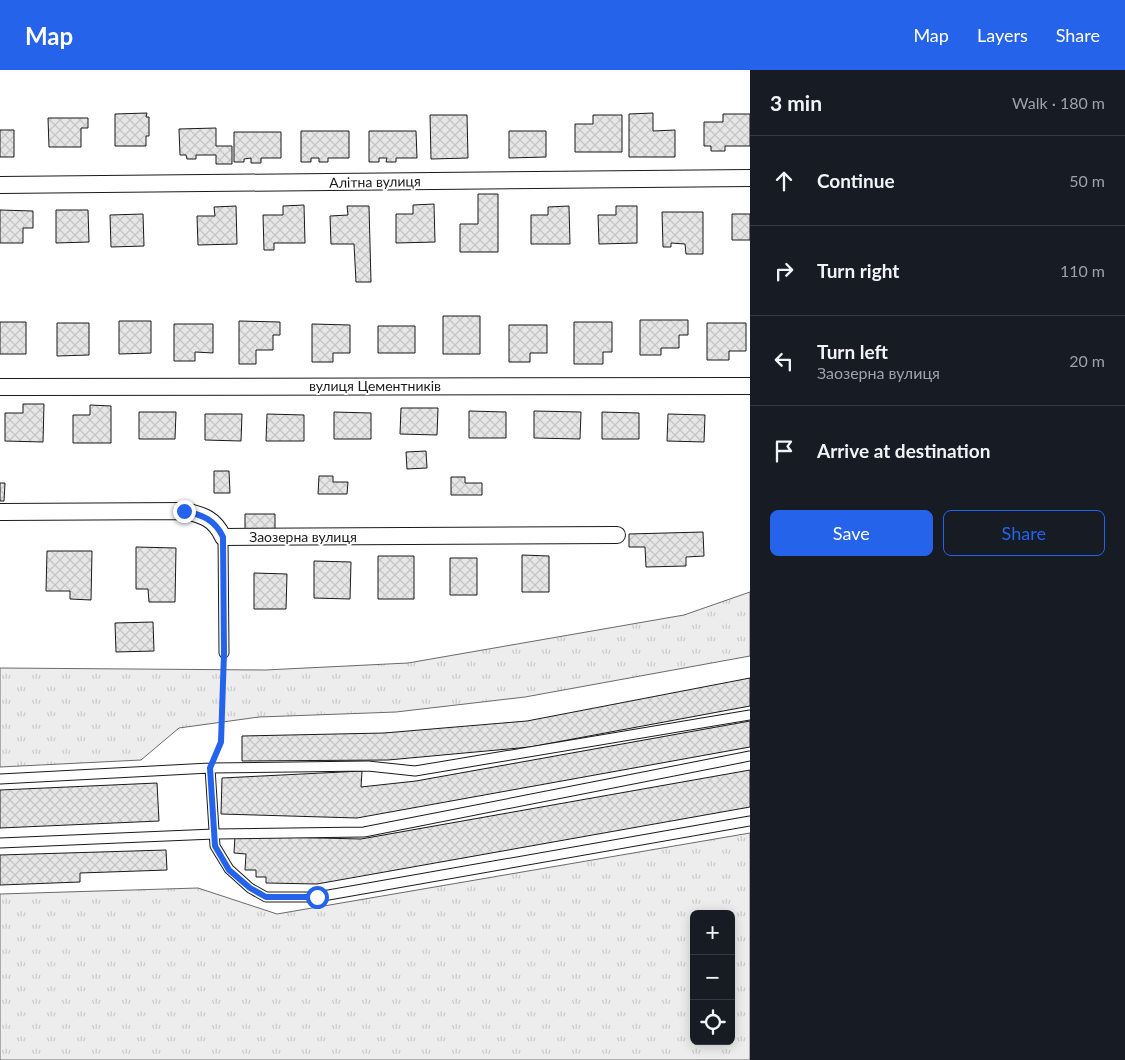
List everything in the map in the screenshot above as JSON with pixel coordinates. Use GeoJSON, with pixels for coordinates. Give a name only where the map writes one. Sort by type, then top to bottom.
{"type":"FeatureCollection","features":[{"type":"Feature","properties":{"kind":"street","name":"Алітна вулиця"},"geometry":{"type":"LineString","coordinates":[[0,185],[750,178]]}},
{"type":"Feature","properties":{"kind":"street","name":"вулиця Цементників"},"geometry":{"type":"LineString","coordinates":[[0,387],[750,386]]}},
{"type":"Feature","properties":{"kind":"street"},"geometry":{"type":"LineString","coordinates":[[0,512],[184,511],[202,515],[213,522],[223,537]]}},
{"type":"Feature","properties":{"kind":"street","name":"Заозерна вулиця"},"geometry":{"type":"LineString","coordinates":[[223,537],[617,535]]}},
{"type":"Feature","properties":{"kind":"lane"},"geometry":{"type":"LineString","coordinates":[[223,537],[224,653]]}},
{"type":"Feature","properties":{"kind":"lane"},"geometry":{"type":"LineString","coordinates":[[0,779],[210,768],[368,766],[415,771],[750,715]]}},
{"type":"Feature","properties":{"kind":"lane"},"geometry":{"type":"LineString","coordinates":[[0,843],[214,834],[364,832],[750,756]]}},
{"type":"Feature","properties":{"kind":"lane"},"geometry":{"type":"LineString","coordinates":[[210,768],[215,846],[229,870],[250,888],[266,897],[317,897],[750,821]]}},
{"type":"Feature","properties":{"kind":"path"},"geometry":{"type":"LineString","coordinates":[[210,768],[221,742],[224,653]]}},
{"type":"Feature","properties":{"kind":"green space"},"geometry":{"type":"Polygon","coordinates":[[[750,592],[750,656],[525,697],[396,712],[259,717],[179,728],[141,760],[0,767],[0,668],[265,670],[408,663],[684,615],[750,592]]]}},
{"type":"Feature","properties":{"kind":"green space"},"geometry":{"type":"Polygon","coordinates":[[[750,833],[750,1060],[0,1060],[0,894],[198,888],[277,914],[750,833]]]}},
{"type":"Feature","properties":{"kind":"building"},"geometry":{"type":"Polygon","coordinates":[[[147,113],[146,117],[149,117],[149,136],[146,136],[146,146],[115,146],[115,114],[147,113]]]}},
{"type":"Feature","properties":{"kind":"building"},"geometry":{"type":"Polygon","coordinates":[[[653,113],[653,131],[675,130],[675,157],[629,157],[629,114],[653,113]]]}},
{"type":"Feature","properties":{"kind":"building"},"geometry":{"type":"Polygon","coordinates":[[[723,114],[750,114],[750,146],[725,146],[725,151],[711,151],[711,146],[704,146],[704,122],[723,122],[723,114]]]}},
{"type":"Feature","properties":{"kind":"building"},"geometry":{"type":"Polygon","coordinates":[[[430,115],[467,115],[468,158],[431,159],[430,115]]]}},
{"type":"Feature","properties":{"kind":"building"},"geometry":{"type":"Polygon","coordinates":[[[593,115],[622,115],[622,152],[575,152],[575,124],[593,124],[593,115]]]}},
{"type":"Feature","properties":{"kind":"building"},"geometry":{"type":"Polygon","coordinates":[[[48,118],[88,118],[88,128],[81,128],[81,147],[49,147],[48,118]]]}},
{"type":"Feature","properties":{"kind":"building"},"geometry":{"type":"Polygon","coordinates":[[[216,128],[216,146],[232,146],[232,164],[216,164],[216,155],[196,155],[196,159],[187,159],[186,155],[180,155],[179,129],[216,128]]]}},
{"type":"Feature","properties":{"kind":"building"},"geometry":{"type":"Polygon","coordinates":[[[0,130],[14,130],[14,157],[0,157],[0,130]]]}},
{"type":"Feature","properties":{"kind":"building"},"geometry":{"type":"Polygon","coordinates":[[[301,131],[349,131],[349,158],[328,158],[328,162],[319,162],[319,158],[311,158],[311,162],[301,162],[301,131]]]}},
{"type":"Feature","properties":{"kind":"building"},"geometry":{"type":"Polygon","coordinates":[[[369,131],[416,131],[417,158],[396,158],[396,162],[386,162],[387,158],[379,158],[379,162],[369,162],[369,131]]]}},
{"type":"Feature","properties":{"kind":"building"},"geometry":{"type":"Polygon","coordinates":[[[509,131],[546,131],[546,157],[509,158],[509,131]]]}},
{"type":"Feature","properties":{"kind":"building"},"geometry":{"type":"Polygon","coordinates":[[[234,132],[281,132],[281,158],[261,158],[261,163],[251,163],[251,158],[244,159],[244,162],[234,162],[234,132]]]}},
{"type":"Feature","properties":{"kind":"building"},"geometry":{"type":"Polygon","coordinates":[[[478,194],[498,194],[498,252],[460,252],[460,224],[478,224],[478,194]]]}},
{"type":"Feature","properties":{"kind":"building"},"geometry":{"type":"Polygon","coordinates":[[[434,204],[435,242],[396,243],[396,214],[413,214],[413,205],[434,204]]]}},
{"type":"Feature","properties":{"kind":"building"},"geometry":{"type":"Polygon","coordinates":[[[304,205],[305,243],[274,243],[274,250],[264,250],[263,215],[283,215],[283,206],[304,205]]]}},
{"type":"Feature","properties":{"kind":"building"},"geometry":{"type":"Polygon","coordinates":[[[236,206],[237,244],[198,245],[197,216],[215,216],[214,207],[236,206]]]}},
{"type":"Feature","properties":{"kind":"building"},"geometry":{"type":"Polygon","coordinates":[[[347,206],[369,206],[371,282],[356,282],[354,244],[331,244],[330,216],[348,215],[347,206]]]}},
{"type":"Feature","properties":{"kind":"building"},"geometry":{"type":"Polygon","coordinates":[[[569,206],[570,244],[531,244],[531,215],[548,215],[548,207],[569,206]]]}},
{"type":"Feature","properties":{"kind":"building"},"geometry":{"type":"Polygon","coordinates":[[[616,206],[637,206],[637,243],[599,244],[598,215],[616,215],[616,206]]]}},
{"type":"Feature","properties":{"kind":"building"},"geometry":{"type":"Polygon","coordinates":[[[0,210],[33,211],[33,228],[23,228],[23,243],[0,243],[0,210]]]}},
{"type":"Feature","properties":{"kind":"building"},"geometry":{"type":"Polygon","coordinates":[[[56,210],[88,210],[89,242],[56,243],[56,210]]]}},
{"type":"Feature","properties":{"kind":"building"},"geometry":{"type":"Polygon","coordinates":[[[662,212],[703,212],[703,254],[686,254],[685,244],[671,243],[671,247],[663,247],[662,212]]]}},
{"type":"Feature","properties":{"kind":"building"},"geometry":{"type":"Polygon","coordinates":[[[143,214],[144,246],[111,247],[110,215],[143,214]]]}},
{"type":"Feature","properties":{"kind":"building"},"geometry":{"type":"Polygon","coordinates":[[[732,214],[750,214],[750,240],[732,240],[732,214]]]}},
{"type":"Feature","properties":{"kind":"building"},"geometry":{"type":"Polygon","coordinates":[[[443,316],[480,316],[480,354],[443,354],[443,316]]]}},
{"type":"Feature","properties":{"kind":"building"},"geometry":{"type":"Polygon","coordinates":[[[640,320],[688,320],[688,335],[679,335],[679,348],[661,348],[661,355],[640,355],[640,320]]]}},
{"type":"Feature","properties":{"kind":"building"},"geometry":{"type":"Polygon","coordinates":[[[119,321],[151,321],[151,353],[119,354],[119,321]]]}},
{"type":"Feature","properties":{"kind":"building"},"geometry":{"type":"Polygon","coordinates":[[[239,321],[280,322],[280,335],[273,335],[273,350],[256,350],[256,364],[239,364],[239,321]]]}},
{"type":"Feature","properties":{"kind":"building"},"geometry":{"type":"Polygon","coordinates":[[[0,322],[26,322],[26,354],[0,354],[0,322]]]}},
{"type":"Feature","properties":{"kind":"building"},"geometry":{"type":"Polygon","coordinates":[[[574,322],[612,322],[612,352],[603,352],[603,364],[574,364],[574,322]]]}},
{"type":"Feature","properties":{"kind":"building"},"geometry":{"type":"Polygon","coordinates":[[[57,323],[89,323],[89,355],[57,356],[57,323]]]}},
{"type":"Feature","properties":{"kind":"building"},"geometry":{"type":"Polygon","coordinates":[[[707,323],[746,323],[746,351],[729,351],[729,360],[707,360],[707,323]]]}},
{"type":"Feature","properties":{"kind":"building"},"geometry":{"type":"Polygon","coordinates":[[[174,324],[213,324],[213,353],[195,352],[195,361],[174,361],[174,324]]]}},
{"type":"Feature","properties":{"kind":"building"},"geometry":{"type":"Polygon","coordinates":[[[312,324],[350,325],[350,353],[333,353],[333,362],[312,362],[312,324]]]}},
{"type":"Feature","properties":{"kind":"building"},"geometry":{"type":"Polygon","coordinates":[[[509,325],[547,325],[547,353],[530,353],[530,362],[509,362],[509,325]]]}},
{"type":"Feature","properties":{"kind":"building"},"geometry":{"type":"Polygon","coordinates":[[[378,326],[415,326],[415,353],[378,353],[378,326]]]}},
{"type":"Feature","properties":{"kind":"building"},"geometry":{"type":"Polygon","coordinates":[[[23,404],[44,404],[43,442],[5,441],[5,413],[23,413],[23,404]]]}},
{"type":"Feature","properties":{"kind":"building"},"geometry":{"type":"Polygon","coordinates":[[[90,405],[111,406],[111,443],[73,443],[73,415],[90,415],[90,405]]]}},
{"type":"Feature","properties":{"kind":"building"},"geometry":{"type":"Polygon","coordinates":[[[401,408],[438,408],[437,435],[400,434],[401,408]]]}},
{"type":"Feature","properties":{"kind":"building"},"geometry":{"type":"Polygon","coordinates":[[[469,411],[506,412],[506,438],[469,438],[469,411]]]}},
{"type":"Feature","properties":{"kind":"building"},"geometry":{"type":"Polygon","coordinates":[[[534,411],[581,412],[580,439],[534,438],[534,411]]]}},
{"type":"Feature","properties":{"kind":"building"},"geometry":{"type":"Polygon","coordinates":[[[139,412],[176,412],[175,439],[139,439],[139,412]]]}},
{"type":"Feature","properties":{"kind":"building"},"geometry":{"type":"Polygon","coordinates":[[[334,412],[371,413],[371,439],[334,439],[334,412]]]}},
{"type":"Feature","properties":{"kind":"building"},"geometry":{"type":"Polygon","coordinates":[[[602,412],[639,413],[639,439],[602,439],[602,412]]]}},
{"type":"Feature","properties":{"kind":"building"},"geometry":{"type":"Polygon","coordinates":[[[205,414],[242,414],[241,441],[205,440],[205,414]]]}},
{"type":"Feature","properties":{"kind":"building"},"geometry":{"type":"Polygon","coordinates":[[[267,414],[304,415],[304,441],[266,441],[267,414]]]}},
{"type":"Feature","properties":{"kind":"building"},"geometry":{"type":"Polygon","coordinates":[[[668,414],[705,415],[704,442],[667,441],[668,414]]]}},
{"type":"Feature","properties":{"kind":"building"},"geometry":{"type":"Polygon","coordinates":[[[426,451],[427,468],[407,469],[406,452],[426,451]]]}},
{"type":"Feature","properties":{"kind":"building"},"geometry":{"type":"Polygon","coordinates":[[[214,471],[229,471],[230,493],[214,493],[214,471]]]}},
{"type":"Feature","properties":{"kind":"building"},"geometry":{"type":"Polygon","coordinates":[[[319,476],[333,476],[333,482],[348,482],[347,494],[318,494],[319,476]]]}},
{"type":"Feature","properties":{"kind":"building"},"geometry":{"type":"Polygon","coordinates":[[[451,477],[465,477],[465,483],[482,483],[482,495],[451,495],[451,477]]]}},
{"type":"Feature","properties":{"kind":"building"},"geometry":{"type":"Polygon","coordinates":[[[0,483],[5,483],[4,501],[0,501],[0,483]]]}},
{"type":"Feature","properties":{"kind":"building"},"geometry":{"type":"Polygon","coordinates":[[[245,514],[275,514],[275,529],[245,529],[245,514]]]}},
{"type":"Feature","properties":{"kind":"building"},"geometry":{"type":"Polygon","coordinates":[[[703,532],[704,556],[686,557],[686,566],[646,567],[645,547],[629,547],[629,534],[703,532]]]}},
{"type":"Feature","properties":{"kind":"building"},"geometry":{"type":"Polygon","coordinates":[[[136,547],[176,548],[175,602],[149,602],[148,589],[136,589],[136,547]]]}},
{"type":"Feature","properties":{"kind":"building"},"geometry":{"type":"Polygon","coordinates":[[[47,551],[92,551],[91,600],[70,599],[70,591],[46,591],[47,551]]]}},
{"type":"Feature","properties":{"kind":"building"},"geometry":{"type":"Polygon","coordinates":[[[522,555],[549,556],[549,592],[522,592],[522,555]]]}},
{"type":"Feature","properties":{"kind":"building"},"geometry":{"type":"Polygon","coordinates":[[[378,556],[414,556],[414,599],[378,599],[378,556]]]}},
{"type":"Feature","properties":{"kind":"building"},"geometry":{"type":"Polygon","coordinates":[[[450,558],[477,558],[477,595],[450,595],[450,558]]]}},
{"type":"Feature","properties":{"kind":"building"},"geometry":{"type":"Polygon","coordinates":[[[314,561],[351,562],[350,599],[314,598],[314,561]]]}},
{"type":"Feature","properties":{"kind":"building"},"geometry":{"type":"Polygon","coordinates":[[[254,573],[287,574],[286,609],[254,609],[254,573]]]}},
{"type":"Feature","properties":{"kind":"building"},"geometry":{"type":"Polygon","coordinates":[[[153,622],[154,651],[116,652],[115,623],[153,622]]]}},
{"type":"Feature","properties":{"kind":"building"},"geometry":{"type":"Polygon","coordinates":[[[750,678],[750,706],[530,747],[388,760],[242,761],[242,736],[384,733],[527,721],[750,678]]]}},
{"type":"Feature","properties":{"kind":"building"},"geometry":{"type":"Polygon","coordinates":[[[750,721],[750,747],[357,818],[221,814],[222,778],[362,771],[361,787],[416,781],[750,721]]]}},
{"type":"Feature","properties":{"kind":"building"},"geometry":{"type":"Polygon","coordinates":[[[750,770],[750,807],[317,884],[266,883],[266,877],[256,877],[256,870],[245,870],[246,854],[234,853],[235,836],[361,839],[750,770]]]}},
{"type":"Feature","properties":{"kind":"building"},"geometry":{"type":"Polygon","coordinates":[[[157,783],[159,821],[0,828],[0,790],[157,783]]]}},
{"type":"Feature","properties":{"kind":"building"},"geometry":{"type":"Polygon","coordinates":[[[166,850],[167,870],[80,873],[80,882],[0,885],[0,855],[166,850]]]}},
{"type":"Feature","properties":{"kind":"route"},"geometry":{"type":"LineString","coordinates":[[184,511],[202,515],[213,522],[223,537],[224,653],[221,742],[210,768],[215,846],[229,870],[250,888],[266,897],[317,897]]}}]}
